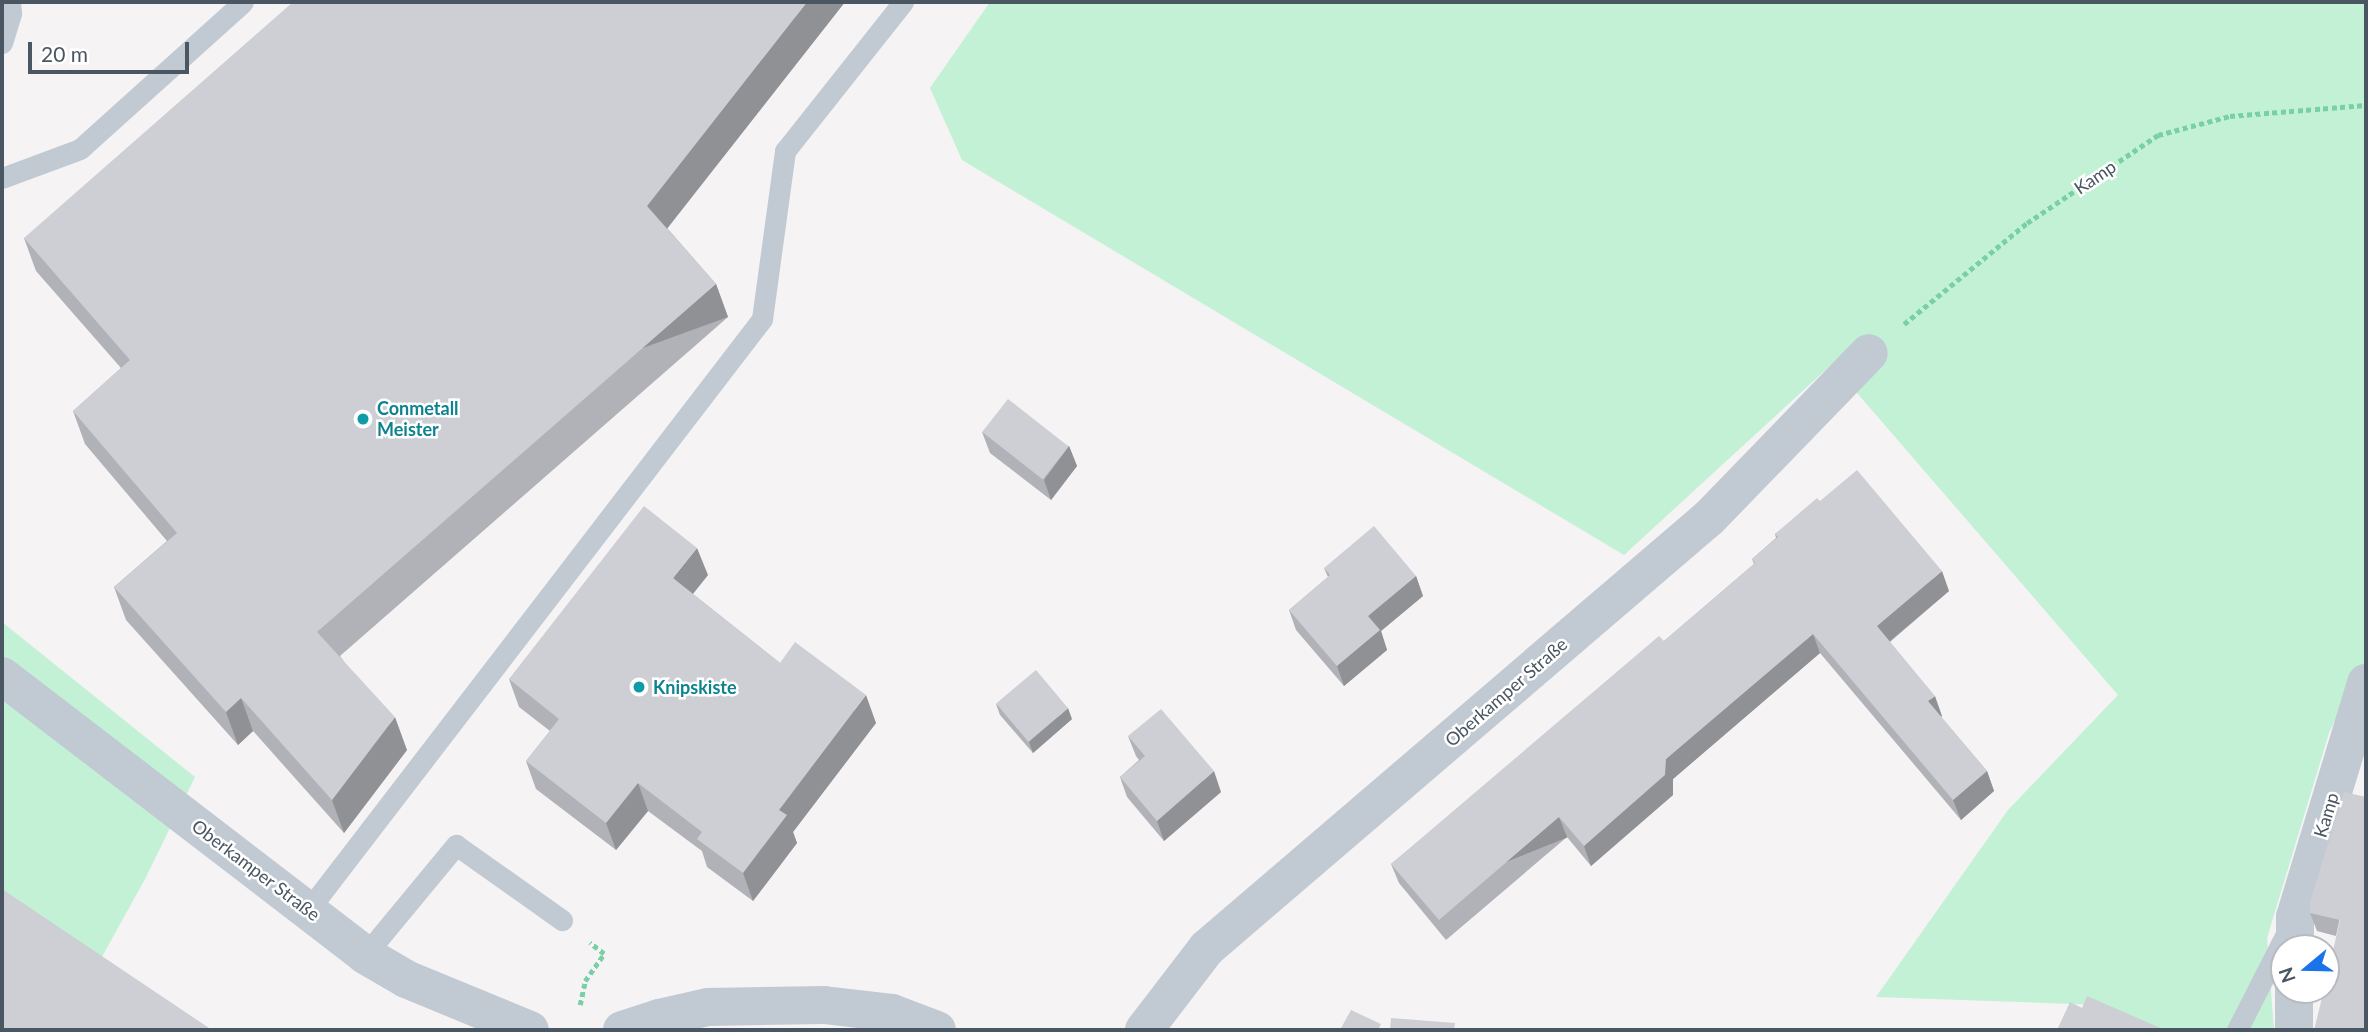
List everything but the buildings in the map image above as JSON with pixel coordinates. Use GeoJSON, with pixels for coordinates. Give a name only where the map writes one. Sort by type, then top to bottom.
{"type":"FeatureCollection","features":[{"type":"Feature","properties":{"kind":"street","name":"Oberkamper Straße"},"geometry":{"type":"LineString","coordinates":[[1144,1030],[1207,948],[1710,517],[1869,353]]}},
{"type":"Feature","properties":{"kind":"street","name":"Oberkamper Straße"},"geometry":{"type":"LineString","coordinates":[[2,676],[309,909],[365,955],[406,979],[530,1030]]}},
{"type":"Feature","properties":{"kind":"street","name":"Kamp"},"geometry":{"type":"LineString","coordinates":[[2295,933],[2366,683]]}},
{"type":"Feature","properties":{"kind":"street"},"geometry":{"type":"LineString","coordinates":[[622,1030],[708,1007],[824,1004],[892,1013],[937,1030]]}},
{"type":"Feature","properties":{"kind":"street"},"geometry":{"type":"LineString","coordinates":[[2294,1004],[2294,1030]]}},
{"type":"Feature","properties":{"kind":"lane"},"geometry":{"type":"LineString","coordinates":[[2,43],[11,13],[10,2]]}},
{"type":"Feature","properties":{"kind":"lane"},"geometry":{"type":"LineString","coordinates":[[2,178],[80,149],[243,2]]}},
{"type":"Feature","properties":{"kind":"lane"},"geometry":{"type":"LineString","coordinates":[[309,909],[761,319],[785,151],[903,2]]}},
{"type":"Feature","properties":{"kind":"lane"},"geometry":{"type":"LineString","coordinates":[[365,955],[456,845],[562,920]]}},
{"type":"Feature","properties":{"kind":"lane"},"geometry":{"type":"LineString","coordinates":[[2236,1030],[2295,933]]}},
{"type":"Feature","properties":{"kind":"path","name":"Kamp"},"geometry":{"type":"LineString","coordinates":[[1869,353],[2027,223],[2158,135],[2230,116],[2366,105]]}},
{"type":"Feature","properties":{"kind":"path"},"geometry":{"type":"LineString","coordinates":[[584,938],[604,954],[584,981]]}},
{"type":"Feature","properties":{"kind":"green space"},"geometry":{"type":"Polygon","coordinates":[[[990,2],[2366,2],[2366,663],[2360,667],[2329,733],[2267,938],[2274,1030],[2165,1030],[2101,1005],[1876,997],[2008,810],[2118,695],[1832,364],[1624,555],[962,160],[930,88],[990,2]]]}},
{"type":"Feature","properties":{"kind":"green space"},"geometry":{"type":"Polygon","coordinates":[[[2,622],[195,777],[145,879],[77,1002],[2,950],[2,622]]]}},
{"type":"Feature","properties":{"kind":"place","name":"Conmetall Meister"},"geometry":{"type":"Point","coordinates":[363,419]}},
{"type":"Feature","properties":{"kind":"place","name":"Knipskiste"},"geometry":{"type":"Point","coordinates":[639,687]}}]}
